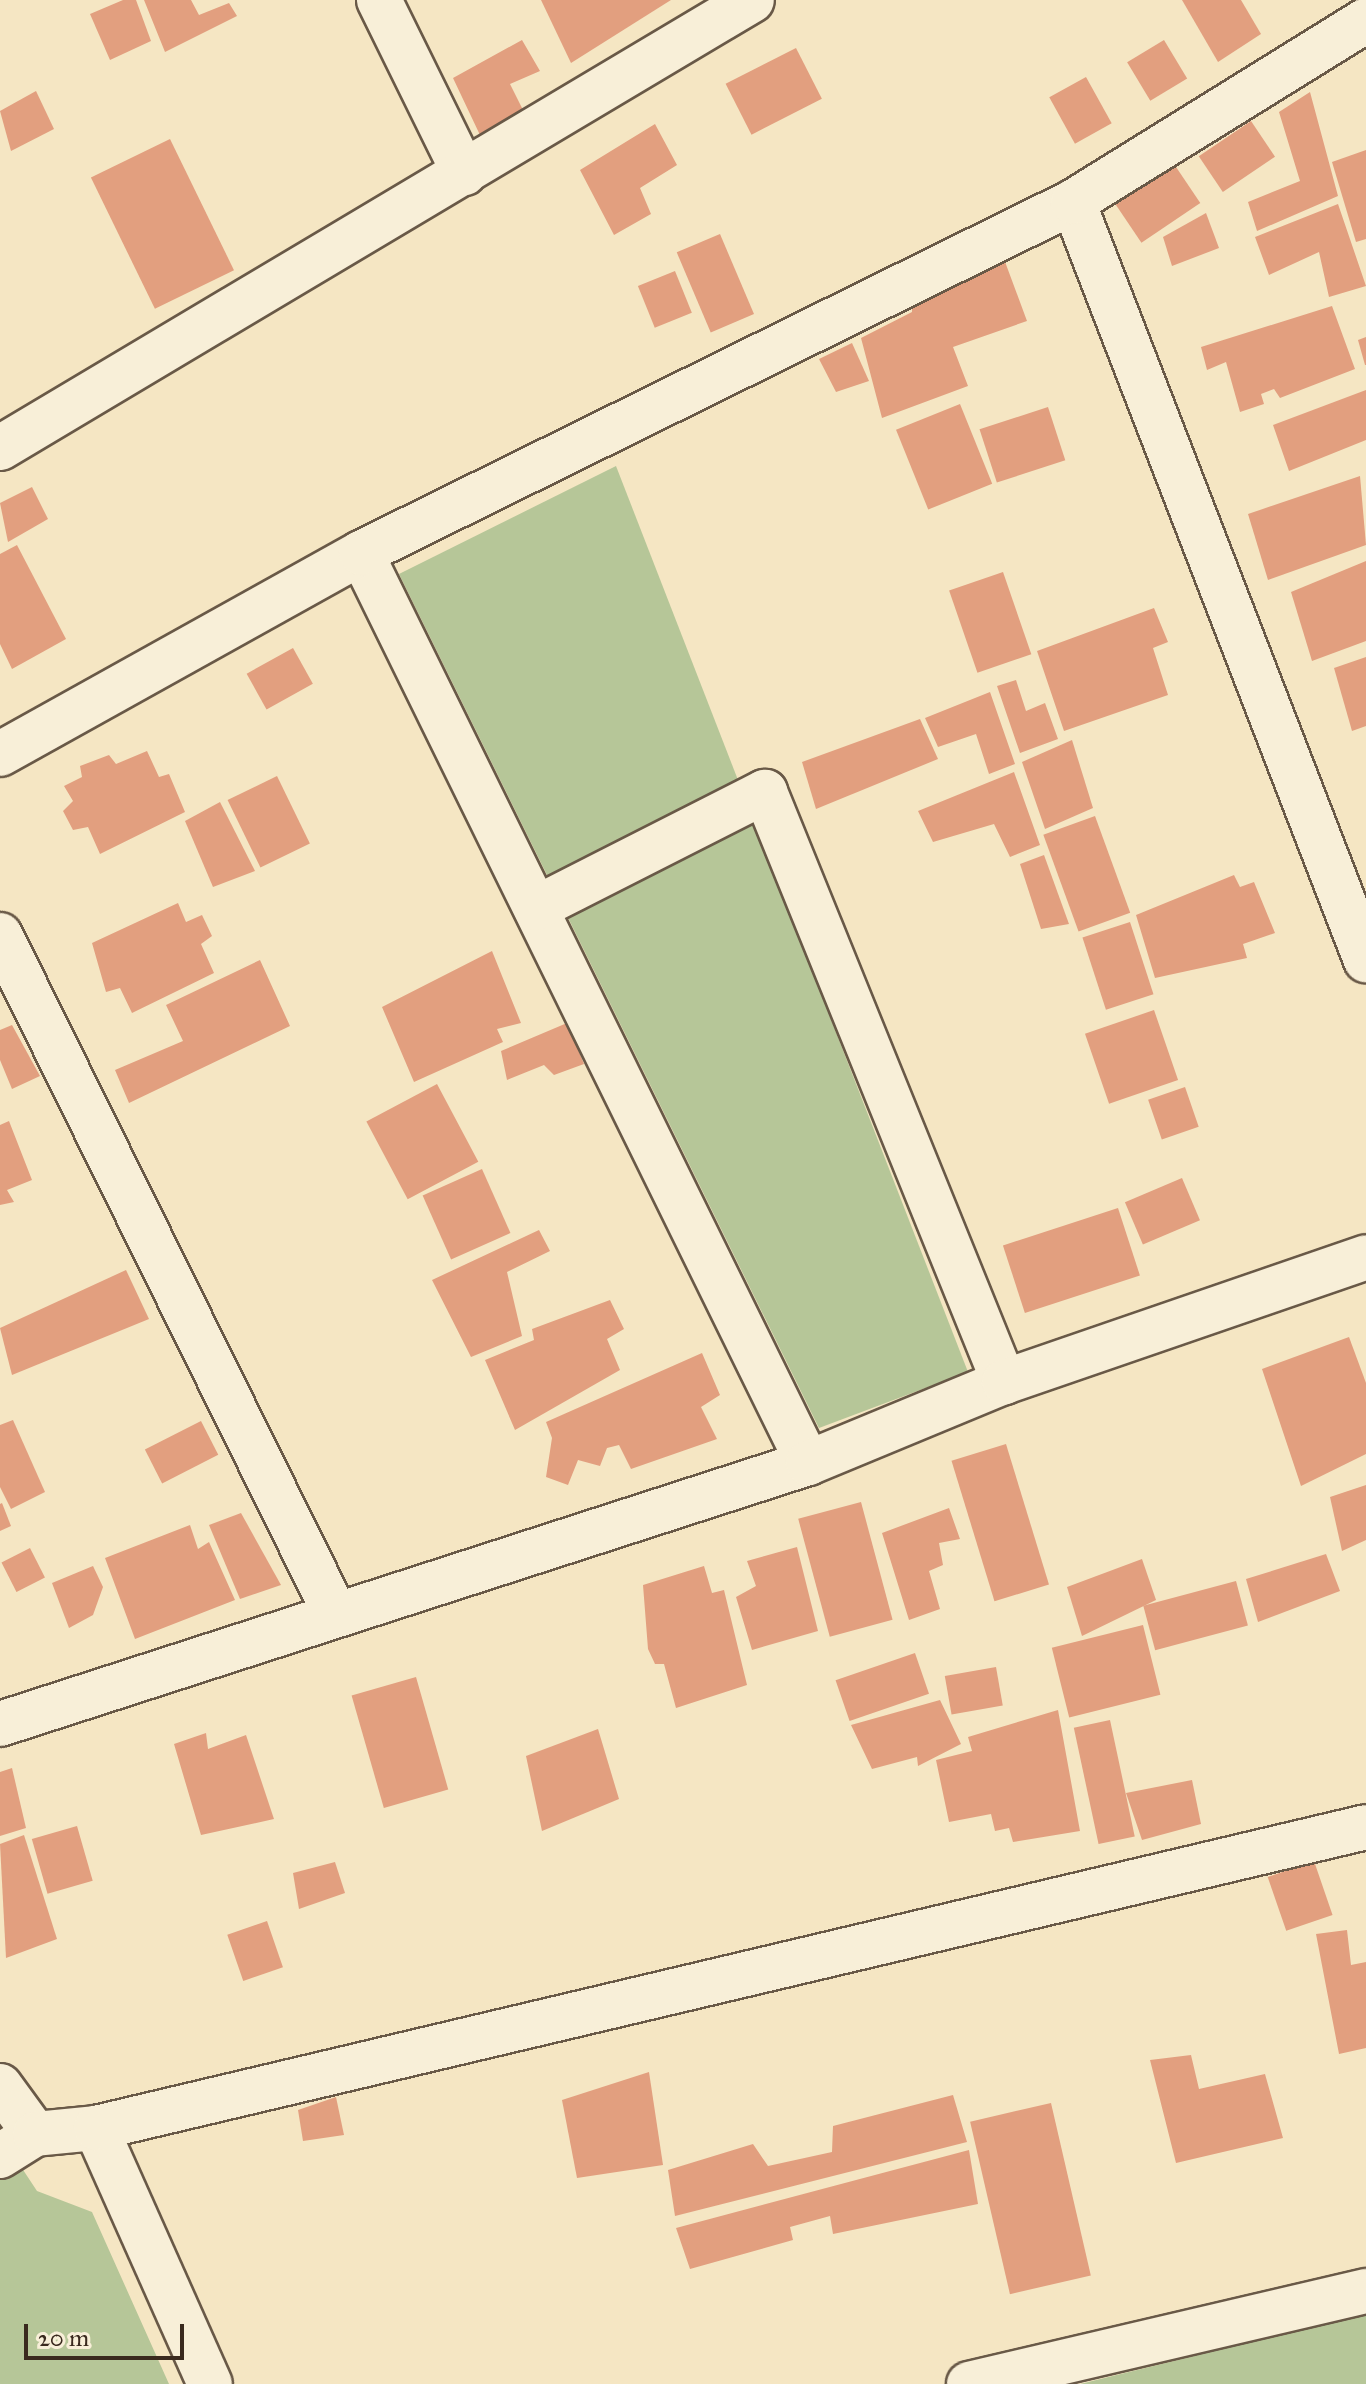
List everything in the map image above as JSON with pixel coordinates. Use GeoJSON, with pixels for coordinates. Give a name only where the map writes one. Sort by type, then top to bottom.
{"type":"FeatureCollection","features":[{"type":"Feature","properties":{"kind":"street"},"geometry":{"type":"LineString","coordinates":[[379,0],[464,173]]}},
{"type":"Feature","properties":{"kind":"street"},"geometry":{"type":"LineString","coordinates":[[0,448],[752,0]]}},
{"type":"Feature","properties":{"kind":"street"},"geometry":{"type":"LineString","coordinates":[[0,754],[361,553],[1073,202],[1366,20]]}},
{"type":"Feature","properties":{"kind":"street"},"geometry":{"type":"LineString","coordinates":[[1073,202],[1366,960]]}},
{"type":"Feature","properties":{"kind":"street"},"geometry":{"type":"LineString","coordinates":[[361,553],[808,1463]]}},
{"type":"Feature","properties":{"kind":"street"},"geometry":{"type":"LineString","coordinates":[[536,908],[765,792],[1004,1382]]}},
{"type":"Feature","properties":{"kind":"street"},"geometry":{"type":"LineString","coordinates":[[0,935],[336,1615]]}},
{"type":"Feature","properties":{"kind":"street"},"geometry":{"type":"LineString","coordinates":[[0,1724],[808,1463],[1004,1382],[1366,1257]]}},
{"type":"Feature","properties":{"kind":"street"},"geometry":{"type":"LineString","coordinates":[[0,2086],[18,2145],[1366,1827]]}},
{"type":"Feature","properties":{"kind":"street"},"geometry":{"type":"LineString","coordinates":[[96,2128],[210,2384]]}},
{"type":"Feature","properties":{"kind":"street"},"geometry":{"type":"LineString","coordinates":[[969,2384],[1366,2291]]}},
{"type":"Feature","properties":{"kind":"green space"},"geometry":{"type":"Polygon","coordinates":[[[616,466],[968,1372],[819,1428],[399,574],[616,466]]]}},
{"type":"Feature","properties":{"kind":"green space"},"geometry":{"type":"Polygon","coordinates":[[[0,2135],[37,2191],[92,2212],[169,2384],[0,2384],[0,2135]]]}},
{"type":"Feature","properties":{"kind":"green space"},"geometry":{"type":"Polygon","coordinates":[[[1366,2314],[1366,2384],[1080,2384],[1366,2314]]]}},
{"type":"Feature","properties":{"kind":"building"},"geometry":{"type":"Polygon","coordinates":[[[123,0],[136,0],[151,41],[110,60],[90,14],[123,0]]]}},
{"type":"Feature","properties":{"kind":"building"},"geometry":{"type":"Polygon","coordinates":[[[144,0],[191,0],[199,15],[229,3],[237,16],[165,52],[144,0]]]}},
{"type":"Feature","properties":{"kind":"building"},"geometry":{"type":"Polygon","coordinates":[[[541,0],[671,0],[571,63],[541,0]]]}},
{"type":"Feature","properties":{"kind":"building"},"geometry":{"type":"Polygon","coordinates":[[[1182,0],[1241,0],[1261,34],[1218,62],[1182,0]]]}},
{"type":"Feature","properties":{"kind":"building"},"geometry":{"type":"Polygon","coordinates":[[[522,40],[540,71],[510,84],[532,128],[488,152],[453,78],[522,40]]]}},
{"type":"Feature","properties":{"kind":"building"},"geometry":{"type":"Polygon","coordinates":[[[1164,40],[1187,79],[1150,101],[1127,62],[1164,40]]]}},
{"type":"Feature","properties":{"kind":"building"},"geometry":{"type":"Polygon","coordinates":[[[796,48],[822,99],[751,135],[726,84],[796,48]]]}},
{"type":"Feature","properties":{"kind":"building"},"geometry":{"type":"Polygon","coordinates":[[[1086,77],[1112,123],[1075,144],[1049,97],[1086,77]]]}},
{"type":"Feature","properties":{"kind":"building"},"geometry":{"type":"Polygon","coordinates":[[[36,91],[54,129],[11,151],[0,111],[36,91]]]}},
{"type":"Feature","properties":{"kind":"building"},"geometry":{"type":"Polygon","coordinates":[[[1310,92],[1338,196],[1257,231],[1248,202],[1300,181],[1279,112],[1310,92]]]}},
{"type":"Feature","properties":{"kind":"building"},"geometry":{"type":"Polygon","coordinates":[[[1251,121],[1275,157],[1223,192],[1199,156],[1251,121]]]}},
{"type":"Feature","properties":{"kind":"building"},"geometry":{"type":"Polygon","coordinates":[[[655,124],[677,165],[640,188],[651,214],[614,235],[580,170],[655,124]]]}},
{"type":"Feature","properties":{"kind":"building"},"geometry":{"type":"Polygon","coordinates":[[[170,139],[234,270],[155,309],[91,178],[170,139]]]}},
{"type":"Feature","properties":{"kind":"building"},"geometry":{"type":"Polygon","coordinates":[[[1366,150],[1366,239],[1356,242],[1332,162],[1366,150]]]}},
{"type":"Feature","properties":{"kind":"building"},"geometry":{"type":"Polygon","coordinates":[[[1174,164],[1200,203],[1141,243],[1115,204],[1174,164]]]}},
{"type":"Feature","properties":{"kind":"building"},"geometry":{"type":"Polygon","coordinates":[[[1338,204],[1366,286],[1329,297],[1319,252],[1269,275],[1255,237],[1338,204]]]}},
{"type":"Feature","properties":{"kind":"building"},"geometry":{"type":"Polygon","coordinates":[[[1206,213],[1219,248],[1172,266],[1163,237],[1206,213]]]}},
{"type":"Feature","properties":{"kind":"building"},"geometry":{"type":"Polygon","coordinates":[[[720,234],[754,314],[711,332],[677,252],[720,234]]]}},
{"type":"Feature","properties":{"kind":"building"},"geometry":{"type":"Polygon","coordinates":[[[1004,259],[1027,321],[953,347],[968,386],[882,418],[861,338],[912,312],[912,299],[1004,259]]]}},
{"type":"Feature","properties":{"kind":"building"},"geometry":{"type":"Polygon","coordinates":[[[675,271],[692,313],[655,328],[638,286],[675,271]]]}},
{"type":"Feature","properties":{"kind":"building"},"geometry":{"type":"Polygon","coordinates":[[[1332,306],[1355,369],[1280,398],[1274,389],[1261,394],[1264,404],[1240,412],[1226,362],[1207,370],[1201,347],[1332,306]]]}},
{"type":"Feature","properties":{"kind":"building"},"geometry":{"type":"Polygon","coordinates":[[[1366,337],[1366,365],[1365,365],[1358,340],[1366,337]]]}},
{"type":"Feature","properties":{"kind":"building"},"geometry":{"type":"Polygon","coordinates":[[[852,343],[869,381],[836,392],[819,359],[852,343]]]}},
{"type":"Feature","properties":{"kind":"building"},"geometry":{"type":"Polygon","coordinates":[[[1366,390],[1366,440],[1289,471],[1273,425],[1366,390]]]}},
{"type":"Feature","properties":{"kind":"building"},"geometry":{"type":"Polygon","coordinates":[[[960,404],[992,484],[928,510],[896,430],[960,404]]]}},
{"type":"Feature","properties":{"kind":"building"},"geometry":{"type":"Polygon","coordinates":[[[1048,407],[1065,460],[997,483],[980,429],[1048,407]]]}},
{"type":"Feature","properties":{"kind":"building"},"geometry":{"type":"Polygon","coordinates":[[[1360,476],[1366,545],[1268,580],[1248,514],[1360,476]]]}},
{"type":"Feature","properties":{"kind":"building"},"geometry":{"type":"Polygon","coordinates":[[[32,487],[48,519],[8,542],[0,503],[32,487]]]}},
{"type":"Feature","properties":{"kind":"building"},"geometry":{"type":"Polygon","coordinates":[[[17,545],[66,639],[12,669],[0,644],[0,554],[17,545]]]}},
{"type":"Feature","properties":{"kind":"building"},"geometry":{"type":"Polygon","coordinates":[[[1366,561],[1366,641],[1312,661],[1291,592],[1366,561]]]}},
{"type":"Feature","properties":{"kind":"building"},"geometry":{"type":"Polygon","coordinates":[[[1003,572],[1031,654],[977,673],[949,591],[1003,572]]]}},
{"type":"Feature","properties":{"kind":"building"},"geometry":{"type":"Polygon","coordinates":[[[1154,608],[1168,642],[1153,648],[1168,695],[1064,731],[1037,651],[1154,608]]]}},
{"type":"Feature","properties":{"kind":"building"},"geometry":{"type":"Polygon","coordinates":[[[293,648],[313,684],[267,710],[247,674],[293,648]]]}},
{"type":"Feature","properties":{"kind":"building"},"geometry":{"type":"Polygon","coordinates":[[[1366,657],[1366,726],[1352,731],[1334,668],[1366,657]]]}},
{"type":"Feature","properties":{"kind":"building"},"geometry":{"type":"Polygon","coordinates":[[[1016,680],[1026,711],[1045,703],[1058,739],[1020,753],[997,686],[1016,680]]]}},
{"type":"Feature","properties":{"kind":"building"},"geometry":{"type":"Polygon","coordinates":[[[990,692],[1015,764],[989,774],[976,734],[938,747],[925,718],[990,692]]]}},
{"type":"Feature","properties":{"kind":"building"},"geometry":{"type":"Polygon","coordinates":[[[920,719],[938,759],[816,809],[802,762],[920,719]]]}},
{"type":"Feature","properties":{"kind":"building"},"geometry":{"type":"Polygon","coordinates":[[[1072,740],[1093,808],[1045,829],[1022,762],[1072,740]]]}},
{"type":"Feature","properties":{"kind":"building"},"geometry":{"type":"Polygon","coordinates":[[[147,751],[159,777],[169,774],[185,812],[100,854],[88,827],[73,830],[63,811],[73,801],[64,786],[82,777],[80,766],[109,755],[116,764],[147,751]]]}},
{"type":"Feature","properties":{"kind":"building"},"geometry":{"type":"Polygon","coordinates":[[[1014,772],[1040,845],[1010,857],[994,824],[933,842],[918,811],[1014,772]]]}},
{"type":"Feature","properties":{"kind":"building"},"geometry":{"type":"Polygon","coordinates":[[[277,776],[310,843],[260,868],[228,800],[277,776]]]}},
{"type":"Feature","properties":{"kind":"building"},"geometry":{"type":"Polygon","coordinates":[[[220,802],[255,871],[213,887],[185,821],[220,802]]]}},
{"type":"Feature","properties":{"kind":"building"},"geometry":{"type":"Polygon","coordinates":[[[1095,816],[1130,913],[1079,932],[1043,835],[1095,816]]]}},
{"type":"Feature","properties":{"kind":"building"},"geometry":{"type":"Polygon","coordinates":[[[1044,855],[1069,924],[1041,929],[1020,864],[1044,855]]]}},
{"type":"Feature","properties":{"kind":"building"},"geometry":{"type":"Polygon","coordinates":[[[1234,875],[1240,887],[1254,882],[1275,933],[1243,944],[1247,958],[1155,978],[1136,915],[1234,875]]]}},
{"type":"Feature","properties":{"kind":"building"},"geometry":{"type":"Polygon","coordinates":[[[178,903],[186,922],[202,915],[212,936],[201,944],[214,973],[132,1013],[120,988],[106,992],[92,943],[178,903]]]}},
{"type":"Feature","properties":{"kind":"building"},"geometry":{"type":"Polygon","coordinates":[[[1130,922],[1153,994],[1106,1010],[1082,937],[1130,922]]]}},
{"type":"Feature","properties":{"kind":"building"},"geometry":{"type":"Polygon","coordinates":[[[492,951],[521,1023],[497,1029],[503,1042],[414,1082],[382,1007],[492,951]]]}},
{"type":"Feature","properties":{"kind":"building"},"geometry":{"type":"Polygon","coordinates":[[[260,960],[290,1026],[129,1103],[115,1070],[183,1041],[166,1005],[260,960]]]}},
{"type":"Feature","properties":{"kind":"building"},"geometry":{"type":"Polygon","coordinates":[[[1154,1010],[1178,1080],[1109,1104],[1085,1034],[1154,1010]]]}},
{"type":"Feature","properties":{"kind":"building"},"geometry":{"type":"Polygon","coordinates":[[[567,1023],[584,1064],[554,1075],[544,1065],[507,1080],[501,1051],[567,1023]]]}},
{"type":"Feature","properties":{"kind":"building"},"geometry":{"type":"Polygon","coordinates":[[[12,1025],[40,1076],[12,1089],[0,1060],[0,1030],[12,1025]]]}},
{"type":"Feature","properties":{"kind":"building"},"geometry":{"type":"Polygon","coordinates":[[[437,1084],[478,1162],[408,1199],[366,1122],[437,1084]]]}},
{"type":"Feature","properties":{"kind":"building"},"geometry":{"type":"Polygon","coordinates":[[[1185,1087],[1199,1127],[1162,1139],[1148,1100],[1185,1087]]]}},
{"type":"Feature","properties":{"kind":"building"},"geometry":{"type":"Polygon","coordinates":[[[9,1121],[32,1180],[7,1190],[14,1202],[0,1205],[0,1125],[9,1121]]]}},
{"type":"Feature","properties":{"kind":"building"},"geometry":{"type":"Polygon","coordinates":[[[482,1169],[510,1233],[451,1259],[423,1195],[482,1169]]]}},
{"type":"Feature","properties":{"kind":"building"},"geometry":{"type":"Polygon","coordinates":[[[1182,1178],[1200,1220],[1143,1245],[1125,1202],[1182,1178]]]}},
{"type":"Feature","properties":{"kind":"building"},"geometry":{"type":"Polygon","coordinates":[[[1118,1208],[1140,1276],[1025,1313],[1003,1245],[1118,1208]]]}},
{"type":"Feature","properties":{"kind":"building"},"geometry":{"type":"Polygon","coordinates":[[[539,1230],[550,1251],[507,1272],[522,1336],[471,1357],[432,1280],[539,1230]]]}},
{"type":"Feature","properties":{"kind":"building"},"geometry":{"type":"Polygon","coordinates":[[[126,1270],[149,1319],[12,1375],[0,1328],[126,1270]]]}},
{"type":"Feature","properties":{"kind":"building"},"geometry":{"type":"Polygon","coordinates":[[[610,1300],[624,1329],[607,1339],[620,1370],[515,1430],[485,1360],[534,1340],[532,1329],[610,1300]]]}},
{"type":"Feature","properties":{"kind":"building"},"geometry":{"type":"Polygon","coordinates":[[[1349,1337],[1366,1383],[1366,1454],[1301,1486],[1262,1369],[1349,1337]]]}},
{"type":"Feature","properties":{"kind":"building"},"geometry":{"type":"Polygon","coordinates":[[[702,1353],[720,1395],[701,1407],[717,1439],[631,1469],[619,1445],[607,1448],[600,1466],[578,1460],[568,1485],[546,1477],[552,1438],[546,1422],[702,1353]]]}},
{"type":"Feature","properties":{"kind":"building"},"geometry":{"type":"Polygon","coordinates":[[[13,1420],[45,1492],[11,1509],[0,1487],[0,1425],[13,1420]]]}},
{"type":"Feature","properties":{"kind":"building"},"geometry":{"type":"Polygon","coordinates":[[[201,1421],[218,1455],[162,1483],[145,1450],[201,1421]]]}},
{"type":"Feature","properties":{"kind":"building"},"geometry":{"type":"Polygon","coordinates":[[[1006,1444],[1049,1585],[994,1601],[951,1461],[1006,1444]]]}},
{"type":"Feature","properties":{"kind":"building"},"geometry":{"type":"Polygon","coordinates":[[[1366,1485],[1366,1540],[1342,1551],[1330,1497],[1366,1485]]]}},
{"type":"Feature","properties":{"kind":"building"},"geometry":{"type":"Polygon","coordinates":[[[861,1502],[893,1620],[830,1637],[798,1519],[861,1502]]]}},
{"type":"Feature","properties":{"kind":"building"},"geometry":{"type":"Polygon","coordinates":[[[0,1504],[11,1526],[0,1531],[0,1504]]]}},
{"type":"Feature","properties":{"kind":"building"},"geometry":{"type":"Polygon","coordinates":[[[949,1508],[960,1539],[939,1543],[943,1565],[929,1571],[940,1609],[909,1620],[882,1533],[949,1508]]]}},
{"type":"Feature","properties":{"kind":"building"},"geometry":{"type":"Polygon","coordinates":[[[241,1513],[281,1585],[240,1599],[209,1525],[241,1513]]]}},
{"type":"Feature","properties":{"kind":"building"},"geometry":{"type":"Polygon","coordinates":[[[190,1525],[198,1549],[209,1542],[235,1600],[135,1639],[105,1558],[190,1525]]]}},
{"type":"Feature","properties":{"kind":"building"},"geometry":{"type":"Polygon","coordinates":[[[797,1547],[818,1631],[752,1650],[736,1597],[756,1586],[747,1561],[797,1547]]]}},
{"type":"Feature","properties":{"kind":"building"},"geometry":{"type":"Polygon","coordinates":[[[30,1548],[45,1577],[16,1592],[1,1563],[30,1548]]]}},
{"type":"Feature","properties":{"kind":"building"},"geometry":{"type":"Polygon","coordinates":[[[1326,1554],[1340,1591],[1258,1622],[1246,1579],[1326,1554]]]}},
{"type":"Feature","properties":{"kind":"building"},"geometry":{"type":"Polygon","coordinates":[[[1142,1559],[1156,1600],[1082,1636],[1067,1587],[1142,1559]]]}},
{"type":"Feature","properties":{"kind":"building"},"geometry":{"type":"Polygon","coordinates":[[[93,1566],[103,1587],[93,1615],[69,1628],[52,1583],[93,1566]]]}},
{"type":"Feature","properties":{"kind":"building"},"geometry":{"type":"Polygon","coordinates":[[[704,1566],[712,1593],[724,1590],[747,1685],[676,1708],[664,1664],[655,1664],[648,1649],[643,1585],[704,1566]]]}},
{"type":"Feature","properties":{"kind":"building"},"geometry":{"type":"Polygon","coordinates":[[[1236,1581],[1248,1625],[1155,1650],[1143,1606],[1236,1581]]]}},
{"type":"Feature","properties":{"kind":"building"},"geometry":{"type":"Polygon","coordinates":[[[1143,1625],[1160,1695],[1069,1718],[1052,1648],[1143,1625]]]}},
{"type":"Feature","properties":{"kind":"building"},"geometry":{"type":"Polygon","coordinates":[[[915,1653],[929,1694],[850,1721],[836,1680],[915,1653]]]}},
{"type":"Feature","properties":{"kind":"building"},"geometry":{"type":"Polygon","coordinates":[[[996,1667],[1003,1705],[952,1714],[945,1676],[996,1667]]]}},
{"type":"Feature","properties":{"kind":"building"},"geometry":{"type":"Polygon","coordinates":[[[416,1677],[448,1789],[384,1808],[352,1695],[416,1677]]]}},
{"type":"Feature","properties":{"kind":"building"},"geometry":{"type":"Polygon","coordinates":[[[940,1700],[961,1744],[918,1766],[917,1757],[872,1769],[851,1725],[940,1700]]]}},
{"type":"Feature","properties":{"kind":"building"},"geometry":{"type":"Polygon","coordinates":[[[1058,1710],[1080,1831],[1013,1842],[1009,1828],[995,1831],[991,1814],[949,1822],[936,1760],[972,1751],[968,1737],[1058,1710]]]}},
{"type":"Feature","properties":{"kind":"building"},"geometry":{"type":"Polygon","coordinates":[[[1110,1720],[1135,1836],[1099,1844],[1074,1728],[1110,1720]]]}},
{"type":"Feature","properties":{"kind":"building"},"geometry":{"type":"Polygon","coordinates":[[[598,1729],[619,1799],[542,1831],[526,1756],[598,1729]]]}},
{"type":"Feature","properties":{"kind":"building"},"geometry":{"type":"Polygon","coordinates":[[[206,1733],[208,1749],[246,1735],[274,1819],[201,1835],[174,1744],[206,1733]]]}},
{"type":"Feature","properties":{"kind":"building"},"geometry":{"type":"Polygon","coordinates":[[[12,1768],[26,1828],[0,1836],[0,1772],[12,1768]]]}},
{"type":"Feature","properties":{"kind":"building"},"geometry":{"type":"Polygon","coordinates":[[[1192,1780],[1201,1824],[1142,1840],[1126,1793],[1192,1780]]]}},
{"type":"Feature","properties":{"kind":"building"},"geometry":{"type":"Polygon","coordinates":[[[77,1826],[93,1881],[48,1894],[32,1839],[77,1826]]]}},
{"type":"Feature","properties":{"kind":"building"},"geometry":{"type":"Polygon","coordinates":[[[24,1835],[57,1939],[6,1958],[0,1844],[24,1835]]]}},
{"type":"Feature","properties":{"kind":"building"},"geometry":{"type":"Polygon","coordinates":[[[1314,1861],[1333,1915],[1286,1931],[1268,1877],[1314,1861]]]}},
{"type":"Feature","properties":{"kind":"building"},"geometry":{"type":"Polygon","coordinates":[[[335,1862],[345,1893],[299,1909],[293,1873],[335,1862]]]}},
{"type":"Feature","properties":{"kind":"building"},"geometry":{"type":"Polygon","coordinates":[[[267,1921],[283,1967],[243,1981],[227,1935],[267,1921]]]}},
{"type":"Feature","properties":{"kind":"building"},"geometry":{"type":"Polygon","coordinates":[[[1347,1930],[1351,1965],[1366,1962],[1366,2048],[1339,2054],[1316,1934],[1347,1930]]]}},
{"type":"Feature","properties":{"kind":"building"},"geometry":{"type":"Polygon","coordinates":[[[1191,2055],[1199,2089],[1265,2074],[1283,2138],[1176,2163],[1150,2060],[1191,2055]]]}},
{"type":"Feature","properties":{"kind":"building"},"geometry":{"type":"Polygon","coordinates":[[[649,2072],[663,2165],[577,2178],[562,2100],[649,2072]]]}},
{"type":"Feature","properties":{"kind":"building"},"geometry":{"type":"Polygon","coordinates":[[[953,2095],[967,2142],[675,2216],[668,2170],[753,2144],[768,2166],[832,2152],[833,2126],[953,2095]]]}},
{"type":"Feature","properties":{"kind":"building"},"geometry":{"type":"Polygon","coordinates":[[[336,2097],[344,2135],[303,2141],[298,2110],[336,2097]]]}},
{"type":"Feature","properties":{"kind":"building"},"geometry":{"type":"Polygon","coordinates":[[[1051,2103],[1091,2275],[1010,2294],[970,2122],[1051,2103]]]}},
{"type":"Feature","properties":{"kind":"building"},"geometry":{"type":"Polygon","coordinates":[[[969,2150],[978,2204],[833,2234],[830,2216],[790,2227],[793,2240],[690,2269],[676,2228],[969,2150]]]}}]}
